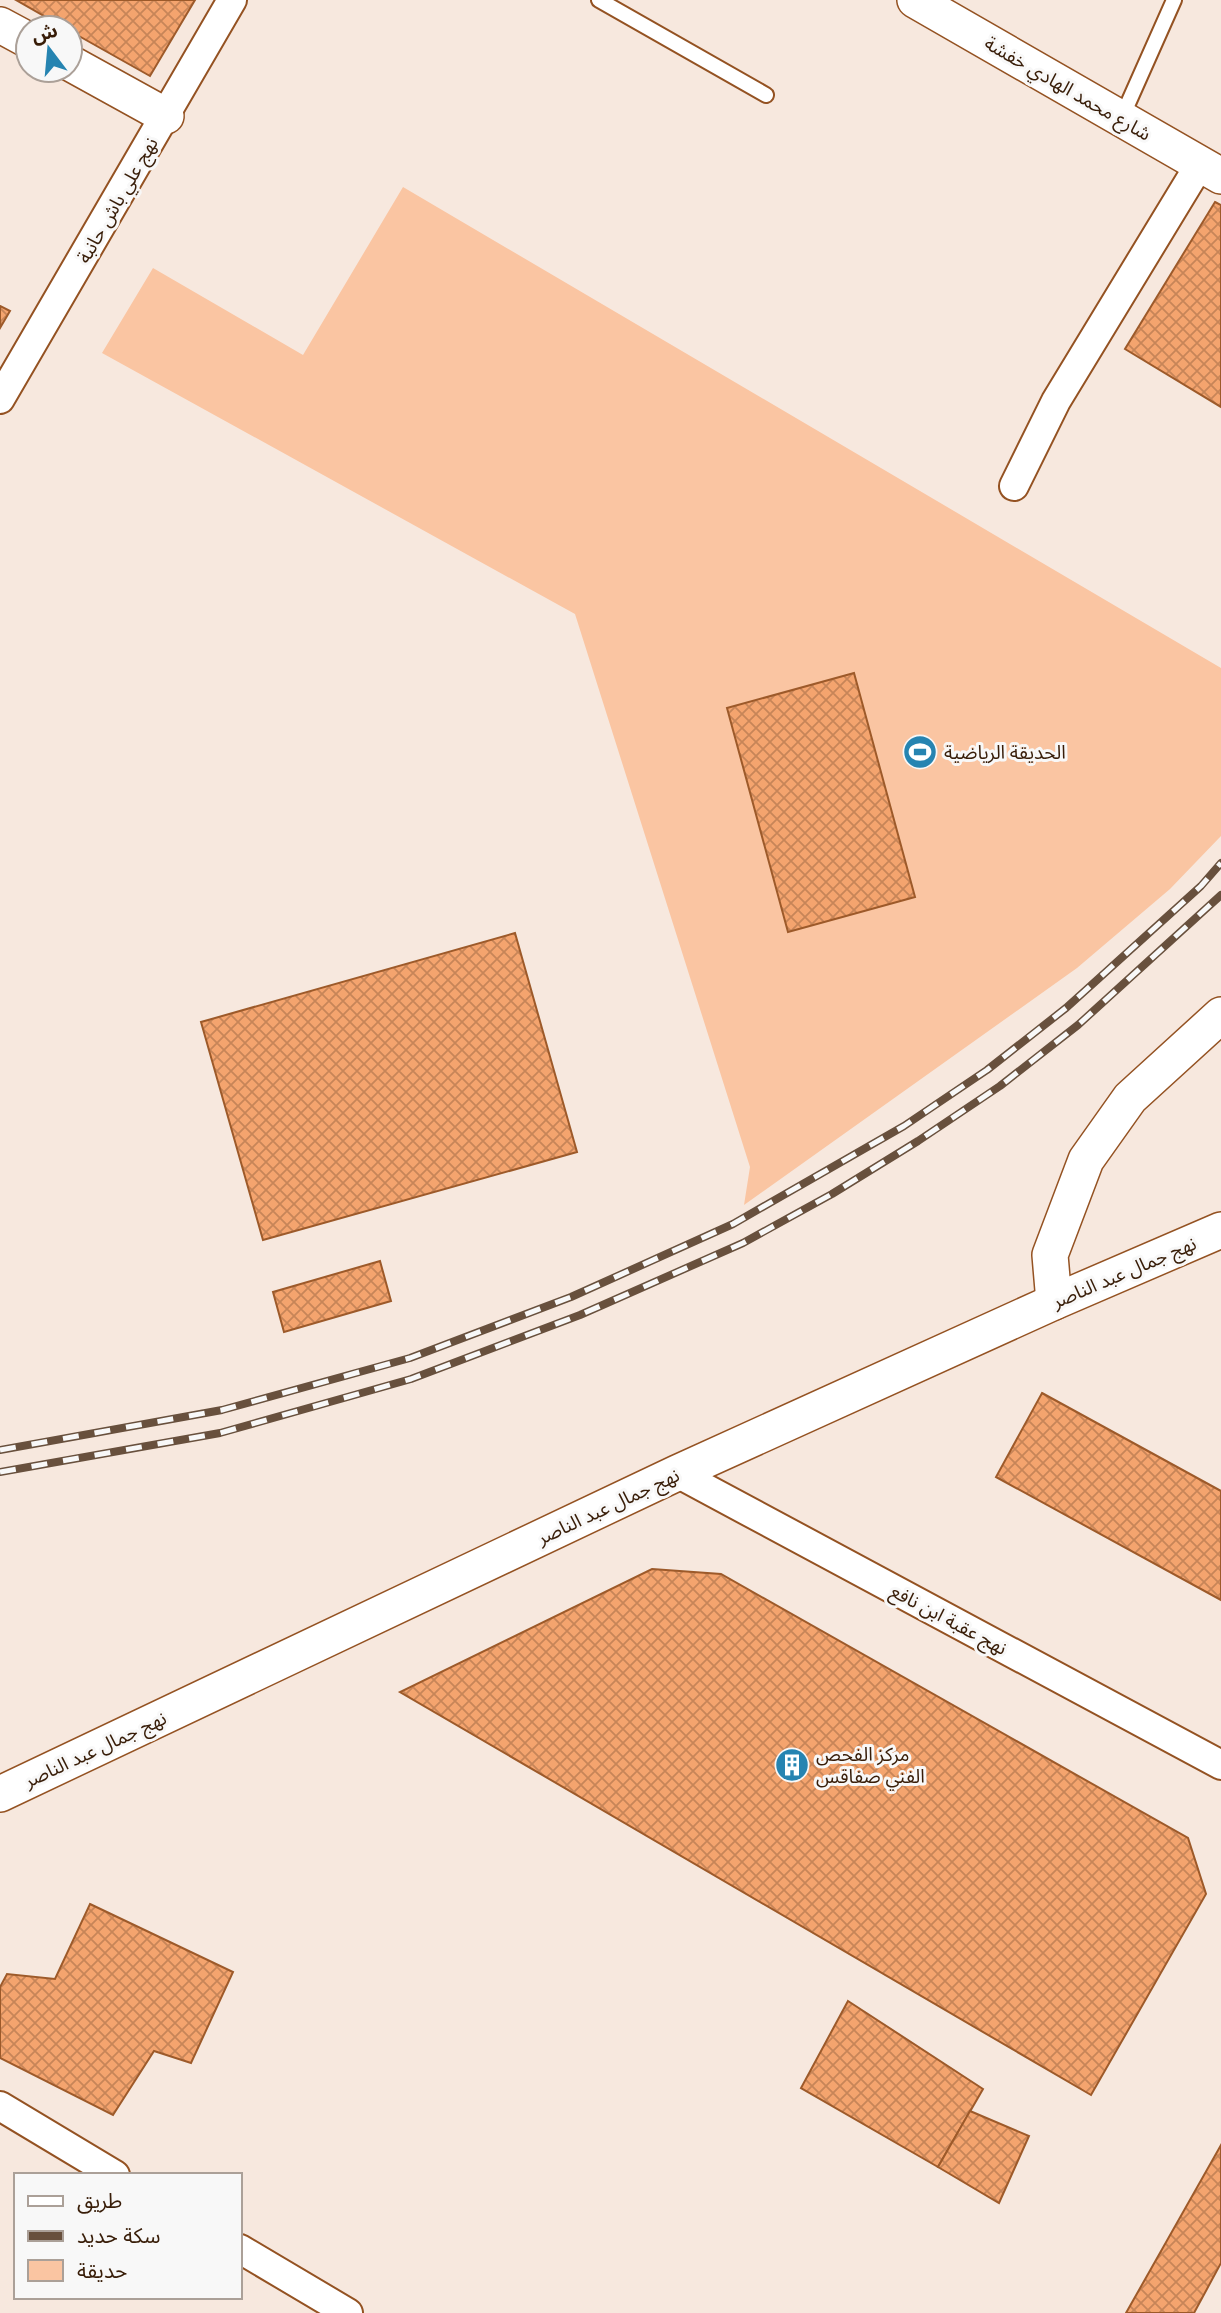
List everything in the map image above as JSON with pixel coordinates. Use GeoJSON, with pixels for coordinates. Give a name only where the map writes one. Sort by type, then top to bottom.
{"type":"FeatureCollection","features":[{"type":"Feature","properties":{"kind":"street","name":"نهج علي باش حانبة"},"geometry":{"type":"LineString","coordinates":[[0,399],[232,0]]}},
{"type":"Feature","properties":{"kind":"street","name":"شارع محمد الهادي خفشة"},"geometry":{"type":"LineString","coordinates":[[915,0],[1210,170]]}},
{"type":"Feature","properties":{"kind":"street"},"geometry":{"type":"LineString","coordinates":[[84,71],[166,116]]}},
{"type":"Feature","properties":{"kind":"street"},"geometry":{"type":"LineString","coordinates":[[1014,486],[1056,401],[1210,170]]}},
{"type":"Feature","properties":{"kind":"street"},"geometry":{"type":"LineString","coordinates":[[1054,1302],[1050,1255],[1086,1160],[1130,1098],[1221,1015]]}},
{"type":"Feature","properties":{"kind":"street","name":"نهج جمال عبد الناصر"},"geometry":{"type":"LineString","coordinates":[[0,1794],[677,1473],[1054,1302],[1221,1230]]}},
{"type":"Feature","properties":{"kind":"street","name":"نهج عقبة ابن نافع"},"geometry":{"type":"LineString","coordinates":[[677,1473],[1221,1765]]}},
{"type":"Feature","properties":{"kind":"street"},"geometry":{"type":"LineString","coordinates":[[0,2106],[112,2173]]}},
{"type":"Feature","properties":{"kind":"street"},"geometry":{"type":"LineString","coordinates":[[242,2250],[348,2313]]}},
{"type":"Feature","properties":{"kind":"lane"},"geometry":{"type":"LineString","coordinates":[[599,0],[766,94]]}},
{"type":"Feature","properties":{"kind":"lane"},"geometry":{"type":"LineString","coordinates":[[1122,119],[1174,0]]}},
{"type":"Feature","properties":{"kind":"green space","name":"الحديقة الرياضية"},"geometry":{"type":"Polygon","coordinates":[[[403,187],[1221,668],[1221,836],[1170,889],[1077,968],[744,1205],[750,1167],[575,614],[102,353],[153,268],[303,355],[403,187]]]}},
{"type":"Feature","properties":{"kind":"building"},"geometry":{"type":"Polygon","coordinates":[[[16,0],[195,0],[150,76],[84,39],[84,14],[40,14],[16,0]]]}},
{"type":"Feature","properties":{"kind":"building"},"geometry":{"type":"Polygon","coordinates":[[[1215,202],[1221,205],[1221,407],[1125,349],[1215,202]]]}},
{"type":"Feature","properties":{"kind":"building"},"geometry":{"type":"Polygon","coordinates":[[[0,306],[10,311],[0,328],[0,306]]]}},
{"type":"Feature","properties":{"kind":"building"},"geometry":{"type":"Polygon","coordinates":[[[854,673],[915,897],[788,932],[727,708],[854,673]]]}},
{"type":"Feature","properties":{"kind":"building"},"geometry":{"type":"Polygon","coordinates":[[[515,933],[577,1152],[263,1240],[201,1022],[515,933]]]}},
{"type":"Feature","properties":{"kind":"building"},"geometry":{"type":"Polygon","coordinates":[[[380,1261],[391,1301],[284,1332],[273,1292],[380,1261]]]}},
{"type":"Feature","properties":{"kind":"building"},"geometry":{"type":"Polygon","coordinates":[[[1042,1393],[1221,1491],[1221,1600],[996,1477],[1042,1393]]]}},
{"type":"Feature","properties":{"kind":"building","name":"مركز الفحص الفني صفاقس"},"geometry":{"type":"Polygon","coordinates":[[[652,1569],[721,1574],[1188,1838],[1206,1894],[1091,2095],[400,1692],[652,1569]]]}},
{"type":"Feature","properties":{"kind":"building"},"geometry":{"type":"Polygon","coordinates":[[[90,1904],[233,1972],[191,2063],[154,2051],[113,2115],[0,2058],[0,1987],[7,1974],[55,1979],[90,1904]]]}},
{"type":"Feature","properties":{"kind":"building"},"geometry":{"type":"Polygon","coordinates":[[[848,2001],[983,2089],[938,2167],[801,2088],[848,2001]]]}},
{"type":"Feature","properties":{"kind":"building"},"geometry":{"type":"Polygon","coordinates":[[[970,2111],[1029,2136],[999,2203],[938,2167],[970,2111]]]}},
{"type":"Feature","properties":{"kind":"building"},"geometry":{"type":"Polygon","coordinates":[[[1221,2145],[1221,2263],[1194,2313],[1126,2313],[1221,2145]]]}},
{"type":"Feature","properties":{"kind":"railway"},"geometry":{"type":"LineString","coordinates":[[0,1450],[222,1410],[410,1358],[571,1297],[733,1224],[904,1126],[987,1070],[1066,1008],[1201,886],[1221,863]]}},
{"type":"Feature","properties":{"kind":"railway"},"geometry":{"type":"LineString","coordinates":[[0,1472],[220,1433],[411,1379],[580,1315],[743,1243],[832,1194],[1000,1086],[1078,1025],[1221,895]]}},
{"type":"Feature","properties":{"kind":"place","name":"الحديقة الرياضية"},"geometry":{"type":"Point","coordinates":[920,752]}},
{"type":"Feature","properties":{"kind":"place","name":"مركز الفحص الفني صفاقس"},"geometry":{"type":"Point","coordinates":[792,1765]}}]}
